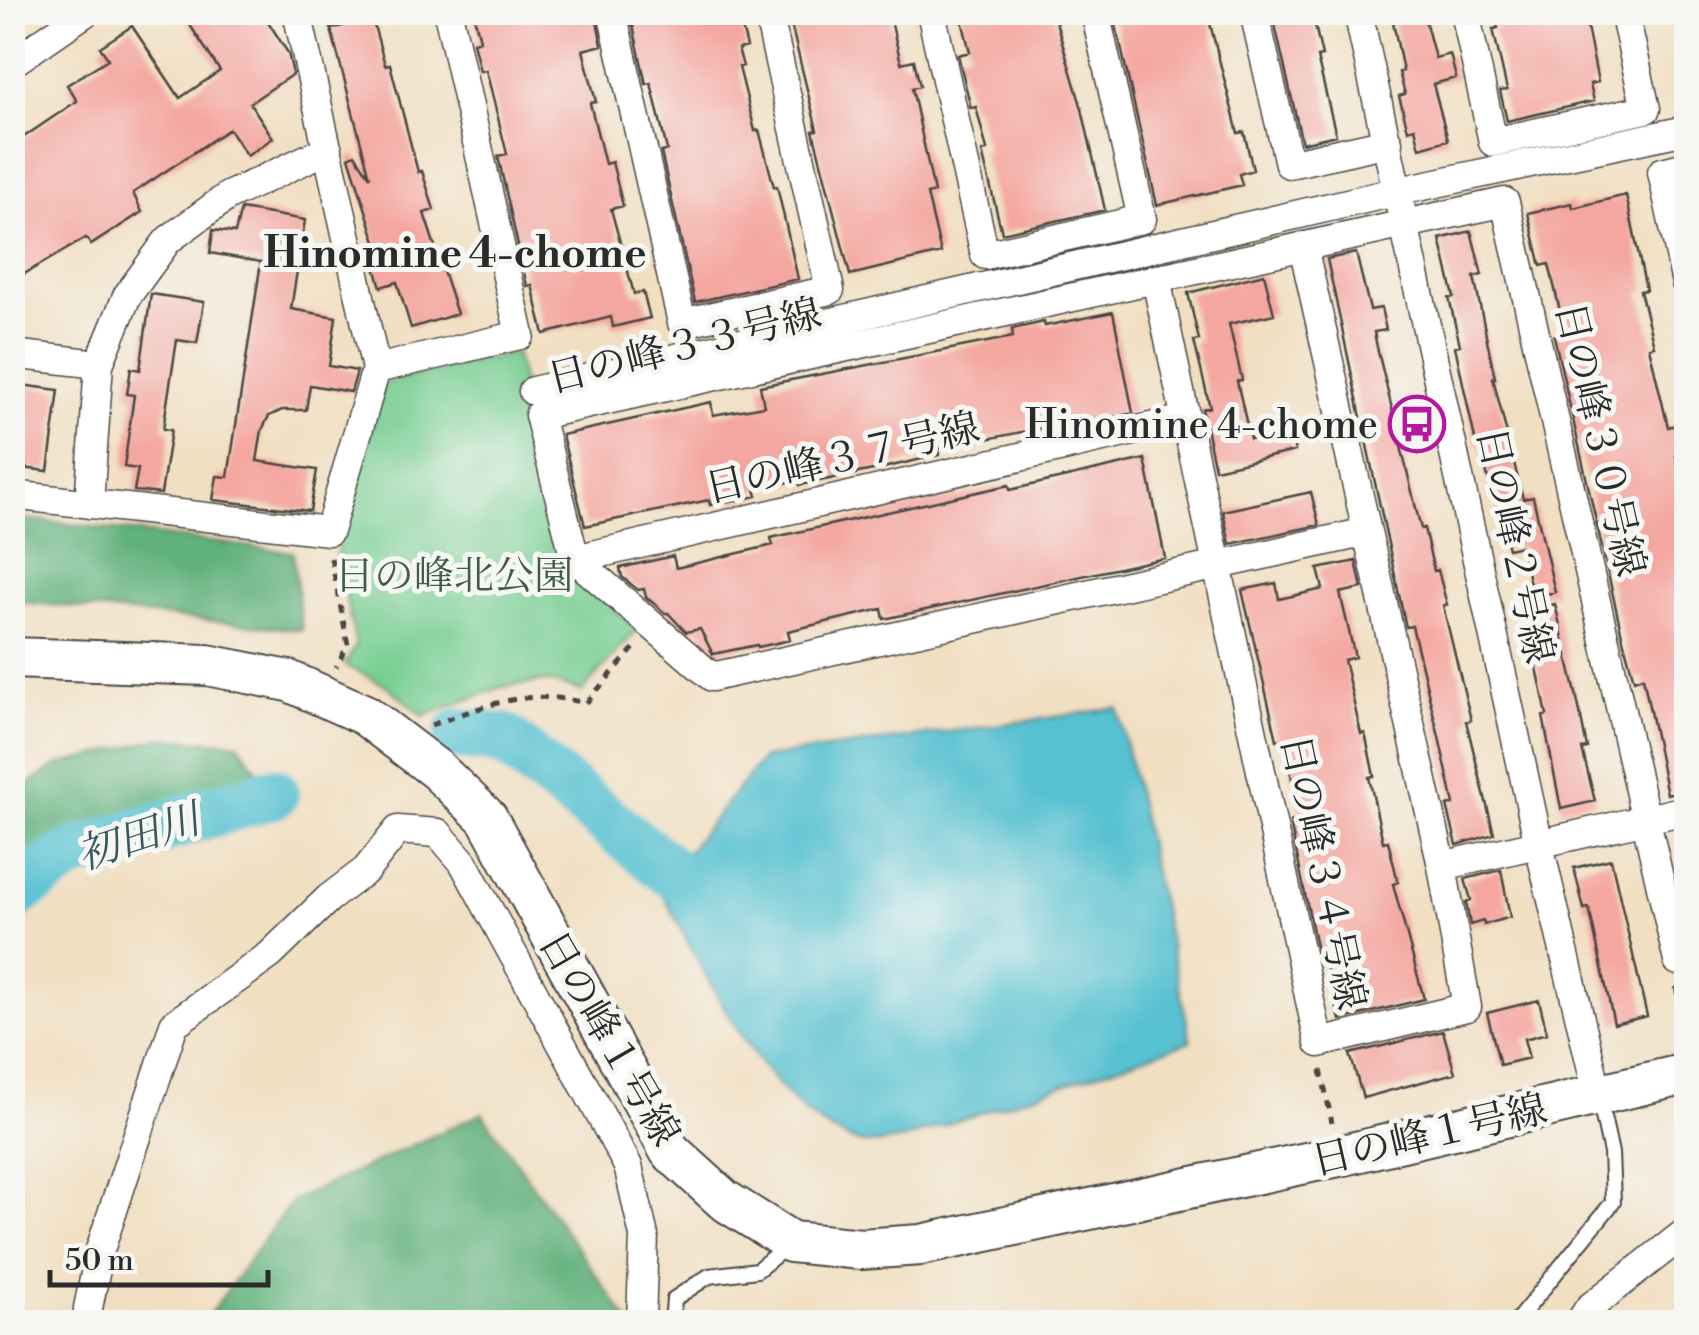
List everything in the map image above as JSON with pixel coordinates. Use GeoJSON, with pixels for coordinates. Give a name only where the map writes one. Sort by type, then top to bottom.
{"type":"FeatureCollection","features":[{"type":"Feature","properties":{"kind":"street"},"geometry":{"type":"LineString","coordinates":[[12,63],[86,12]]}},
{"type":"Feature","properties":{"kind":"street"},"geometry":{"type":"LineString","coordinates":[[12,495],[329,532],[376,369],[297,12]]}},
{"type":"Feature","properties":{"kind":"street"},"geometry":{"type":"LineString","coordinates":[[376,369],[520,334],[448,12]]}},
{"type":"Feature","properties":{"kind":"street"},"geometry":{"type":"LineString","coordinates":[[612,12],[682,323],[830,290],[768,12]]}},
{"type":"Feature","properties":{"kind":"street"},"geometry":{"type":"LineString","coordinates":[[931,12],[985,255],[1142,219],[1094,12]]}},
{"type":"Feature","properties":{"kind":"street"},"geometry":{"type":"LineString","coordinates":[[1254,12],[1289,164],[1388,142]]}},
{"type":"Feature","properties":{"kind":"street","name":"日の峰２号線"},"geometry":{"type":"LineString","coordinates":[[1358,12],[1539,845],[1598,1094]]}},
{"type":"Feature","properties":{"kind":"street"},"geometry":{"type":"LineString","coordinates":[[1465,12],[1493,142],[1646,109],[1624,12]]}},
{"type":"Feature","properties":{"kind":"street"},"geometry":{"type":"LineString","coordinates":[[533,390],[1686,130]]}},
{"type":"Feature","properties":{"kind":"street"},"geometry":{"type":"LineString","coordinates":[[89,504],[99,364],[127,296],[168,240],[228,196],[328,149]]}},
{"type":"Feature","properties":{"kind":"street"},"geometry":{"type":"LineString","coordinates":[[1686,166],[1662,172],[1686,283]]}},
{"type":"Feature","properties":{"kind":"street","name":"日の峰３０号線"},"geometry":{"type":"LineString","coordinates":[[1406,224],[1505,202],[1682,960]]}},
{"type":"Feature","properties":{"kind":"street","name":"日の峰３３号線"},"geometry":{"type":"LineString","coordinates":[[574,559],[539,415],[1406,224]]}},
{"type":"Feature","properties":{"kind":"street","name":"日の峰３４号線"},"geometry":{"type":"LineString","coordinates":[[1156,279],[1319,1042],[1467,1007],[1442,866],[1302,246]]}},
{"type":"Feature","properties":{"kind":"street"},"geometry":{"type":"LineString","coordinates":[[12,354],[99,364]]}},
{"type":"Feature","properties":{"kind":"street","name":"日の峰３７号線"},"geometry":{"type":"LineString","coordinates":[[574,559],[1186,420]]}},
{"type":"Feature","properties":{"kind":"street"},"geometry":{"type":"LineString","coordinates":[[574,559],[712,677],[1366,532]]}},
{"type":"Feature","properties":{"kind":"street","name":"日の峰１号線"},"geometry":{"type":"LineString","coordinates":[[12,658],[207,664],[289,682],[364,715],[437,770],[487,818],[670,1151],[724,1200],[791,1242],[861,1249],[921,1245],[1340,1156],[1686,1074]]}},
{"type":"Feature","properties":{"kind":"street"},"geometry":{"type":"LineString","coordinates":[[1442,866],[1686,810]]}},
{"type":"Feature","properties":{"kind":"street"},"geometry":{"type":"LineString","coordinates":[[88,1322],[100,1250],[174,1024],[270,955],[329,898],[366,870],[398,830],[438,832],[463,862],[628,1166],[644,1236],[640,1322]]}},
{"type":"Feature","properties":{"kind":"street"},"geometry":{"type":"LineString","coordinates":[[1580,1322],[1589,1308],[1686,1232]]}},
{"type":"Feature","properties":{"kind":"lane"},"geometry":{"type":"LineString","coordinates":[[1516,1322],[1612,1202],[1611,1153],[1598,1094]]}},
{"type":"Feature","properties":{"kind":"lane"},"geometry":{"type":"LineString","coordinates":[[672,1322],[674,1299],[709,1276],[757,1270],[791,1242]]}},
{"type":"Feature","properties":{"kind":"path"},"geometry":{"type":"LineString","coordinates":[[329,532],[348,645],[334,670]]}},
{"type":"Feature","properties":{"kind":"path"},"geometry":{"type":"LineString","coordinates":[[426,727],[508,699],[553,695],[586,702],[653,626]]}},
{"type":"Feature","properties":{"kind":"path"},"geometry":{"type":"LineString","coordinates":[[1682,960],[1673,972],[1686,1033]]}},
{"type":"Feature","properties":{"kind":"path"},"geometry":{"type":"LineString","coordinates":[[1319,1042],[1318,1059],[1334,1132]]}},
{"type":"Feature","properties":{"kind":"green space","name":"日の峰北公園"},"geometry":{"type":"Polygon","coordinates":[[[515,352],[566,567],[638,629],[582,691],[547,681],[501,687],[424,716],[387,686],[345,665],[356,645],[336,554],[384,383],[515,352]]]}},
{"type":"Feature","properties":{"kind":"green space"},"geometry":{"type":"Polygon","coordinates":[[[13,517],[293,552],[302,630],[13,601],[13,517]]]}},
{"type":"Feature","properties":{"kind":"green space"},"geometry":{"type":"Polygon","coordinates":[[[161,738],[238,743],[262,777],[72,838],[13,877],[13,795],[56,766],[161,738]]]}},
{"type":"Feature","properties":{"kind":"green space"},"geometry":{"type":"Polygon","coordinates":[[[482,1113],[629,1322],[204,1322],[292,1201],[482,1113]]]}},
{"type":"Feature","properties":{"kind":"water"},"geometry":{"type":"Polygon","coordinates":[[[1118,708],[1191,1041],[904,1139],[863,1143],[825,1126],[794,1102],[740,1034],[659,887],[763,758],[1118,708]]]}},
{"type":"Feature","properties":{"kind":"building"},"geometry":{"type":"Polygon","coordinates":[[[203,12],[262,12],[288,53],[293,74],[250,103],[273,138],[247,156],[229,129],[133,193],[142,212],[91,245],[86,238],[12,281],[12,145],[77,101],[67,85],[108,59],[100,47],[132,26],[180,98],[220,71],[188,22],[203,12]]]}},
{"type":"Feature","properties":{"kind":"building"},"geometry":{"type":"Polygon","coordinates":[[[473,12],[595,12],[602,45],[583,50],[596,102],[590,103],[605,164],[612,162],[623,206],[611,209],[634,294],[643,292],[650,318],[613,327],[611,317],[544,334],[532,285],[527,286],[498,156],[507,154],[486,70],[480,71],[473,42],[480,40],[473,12]]]}},
{"type":"Feature","properties":{"kind":"building"},"geometry":{"type":"Polygon","coordinates":[[[630,12],[732,12],[735,25],[741,24],[747,47],[738,49],[743,66],[739,67],[755,131],[759,130],[774,187],[777,186],[798,279],[695,302],[661,152],[667,150],[651,83],[646,84],[630,12]]]}},
{"type":"Feature","properties":{"kind":"building"},"geometry":{"type":"Polygon","coordinates":[[[788,12],[889,12],[901,63],[914,60],[920,86],[912,88],[934,192],[927,194],[941,253],[850,275],[788,12]]]}},
{"type":"Feature","properties":{"kind":"building"},"geometry":{"type":"Polygon","coordinates":[[[960,12],[1053,12],[1082,109],[1105,210],[1002,233],[982,152],[987,150],[976,107],[971,108],[958,55],[970,52],[960,12]]]}},
{"type":"Feature","properties":{"kind":"building"},"geometry":{"type":"Polygon","coordinates":[[[1113,12],[1207,12],[1238,133],[1244,132],[1253,170],[1239,174],[1242,185],[1157,205],[1113,12]]]}},
{"type":"Feature","properties":{"kind":"building"},"geometry":{"type":"Polygon","coordinates":[[[1312,12],[1322,56],[1317,57],[1336,135],[1302,143],[1273,16],[1312,12]]]}},
{"type":"Feature","properties":{"kind":"building"},"geometry":{"type":"Polygon","coordinates":[[[1391,12],[1423,12],[1435,58],[1450,54],[1456,78],[1433,84],[1448,140],[1420,148],[1415,128],[1408,130],[1399,96],[1405,94],[1399,72],[1403,71],[1391,12]]]}},
{"type":"Feature","properties":{"kind":"building"},"geometry":{"type":"Polygon","coordinates":[[[1495,12],[1584,12],[1598,82],[1590,84],[1594,101],[1507,121],[1500,91],[1507,90],[1493,29],[1498,28],[1495,12]]]}},
{"type":"Feature","properties":{"kind":"building"},"geometry":{"type":"Polygon","coordinates":[[[372,18],[385,65],[390,64],[418,172],[422,171],[434,210],[424,213],[457,314],[411,328],[397,282],[381,287],[368,244],[376,242],[349,157],[355,154],[370,177],[331,29],[372,18]]]}},
{"type":"Feature","properties":{"kind":"building"},"geometry":{"type":"Polygon","coordinates":[[[1626,195],[1646,290],[1640,291],[1654,346],[1649,347],[1668,427],[1676,425],[1683,455],[1676,456],[1686,499],[1686,789],[1667,794],[1643,677],[1634,680],[1622,635],[1554,336],[1563,334],[1563,324],[1549,264],[1541,266],[1528,213],[1572,203],[1573,208],[1626,195]]]}},
{"type":"Feature","properties":{"kind":"building"},"geometry":{"type":"Polygon","coordinates":[[[241,209],[305,220],[291,309],[336,317],[329,366],[357,371],[351,392],[310,385],[306,410],[282,410],[269,416],[262,430],[257,461],[317,470],[310,511],[213,500],[217,476],[228,477],[261,262],[210,253],[213,230],[235,233],[241,209]]]}},
{"type":"Feature","properties":{"kind":"building"},"geometry":{"type":"Polygon","coordinates":[[[1471,231],[1482,275],[1474,277],[1493,378],[1523,499],[1533,497],[1555,592],[1533,597],[1521,546],[1508,549],[1480,443],[1476,444],[1455,346],[1460,345],[1449,298],[1454,297],[1440,239],[1471,231]]]}},
{"type":"Feature","properties":{"kind":"building"},"geometry":{"type":"Polygon","coordinates":[[[1356,253],[1370,310],[1381,308],[1386,330],[1374,332],[1377,347],[1421,529],[1424,528],[1447,605],[1443,606],[1471,720],[1466,721],[1494,834],[1457,845],[1447,806],[1454,804],[1412,626],[1406,627],[1327,259],[1356,253]]]}},
{"type":"Feature","properties":{"kind":"building"},"geometry":{"type":"Polygon","coordinates":[[[1264,274],[1274,314],[1229,324],[1242,380],[1237,381],[1250,439],[1290,430],[1295,451],[1215,469],[1202,409],[1210,407],[1194,341],[1199,340],[1188,293],[1264,274]]]}},
{"type":"Feature","properties":{"kind":"building"},"geometry":{"type":"Polygon","coordinates":[[[151,294],[204,302],[197,343],[177,340],[163,429],[171,430],[161,494],[134,491],[138,469],[124,467],[134,395],[127,394],[131,368],[140,370],[151,294]]]}},
{"type":"Feature","properties":{"kind":"building"},"geometry":{"type":"Polygon","coordinates":[[[1113,312],[1133,413],[1043,434],[1041,428],[938,449],[939,455],[800,485],[799,480],[755,489],[757,496],[743,499],[710,505],[709,500],[585,526],[562,435],[711,402],[713,415],[764,406],[760,386],[1013,337],[1012,329],[1044,322],[1045,326],[1113,312]]]}},
{"type":"Feature","properties":{"kind":"building"},"geometry":{"type":"Polygon","coordinates":[[[21,385],[59,390],[48,471],[12,467],[12,418],[16,419],[21,385]]]}},
{"type":"Feature","properties":{"kind":"building"},"geometry":{"type":"Polygon","coordinates":[[[1145,459],[1165,558],[884,619],[882,609],[788,631],[790,640],[758,647],[713,654],[700,629],[686,632],[646,597],[644,589],[638,590],[622,577],[620,568],[673,556],[676,568],[773,545],[771,538],[1145,459]]]}},
{"type":"Feature","properties":{"kind":"building"},"geometry":{"type":"Polygon","coordinates":[[[1311,492],[1319,525],[1230,544],[1223,511],[1311,492]]]}},
{"type":"Feature","properties":{"kind":"building"},"geometry":{"type":"Polygon","coordinates":[[[1356,561],[1362,588],[1340,593],[1355,657],[1344,660],[1361,734],[1365,733],[1374,776],[1369,777],[1383,842],[1388,841],[1398,882],[1393,884],[1424,999],[1340,1020],[1322,949],[1317,951],[1290,822],[1301,819],[1283,739],[1277,740],[1242,590],[1276,583],[1279,599],[1323,589],[1318,569],[1356,561]]]}},
{"type":"Feature","properties":{"kind":"building"},"geometry":{"type":"Polygon","coordinates":[[[1555,604],[1595,801],[1561,809],[1543,716],[1547,715],[1525,611],[1555,604]]]}},
{"type":"Feature","properties":{"kind":"building"},"geometry":{"type":"Polygon","coordinates":[[[1611,859],[1647,1016],[1614,1024],[1589,908],[1584,909],[1574,868],[1611,859]]]}},
{"type":"Feature","properties":{"kind":"building"},"geometry":{"type":"Polygon","coordinates":[[[1501,870],[1510,917],[1470,925],[1466,902],[1471,900],[1465,879],[1501,870]]]}},
{"type":"Feature","properties":{"kind":"building"},"geometry":{"type":"Polygon","coordinates":[[[1539,1000],[1547,1033],[1524,1039],[1529,1058],[1500,1065],[1487,1013],[1539,1000]]]}},
{"type":"Feature","properties":{"kind":"building"},"geometry":{"type":"Polygon","coordinates":[[[1443,1031],[1455,1073],[1363,1098],[1350,1054],[1443,1031]]]}},
{"type":"Feature","properties":{"kind":"waterway","name":"初田川"},"geometry":{"type":"LineString","coordinates":[[460,734],[504,739],[671,872]]}},
{"type":"Feature","properties":{"kind":"waterway","name":"初田川"},"geometry":{"type":"LineString","coordinates":[[12,896],[71,854],[273,793]]}},
{"type":"Feature","properties":{"kind":"place","name":"Hinomine 4-chome"},"geometry":{"type":"Point","coordinates":[1417,424]}},
{"type":"Feature","properties":{"kind":"district","name":"Hinomine 4-chome"},"geometry":{"type":"Point","coordinates":[455,252]}}]}
